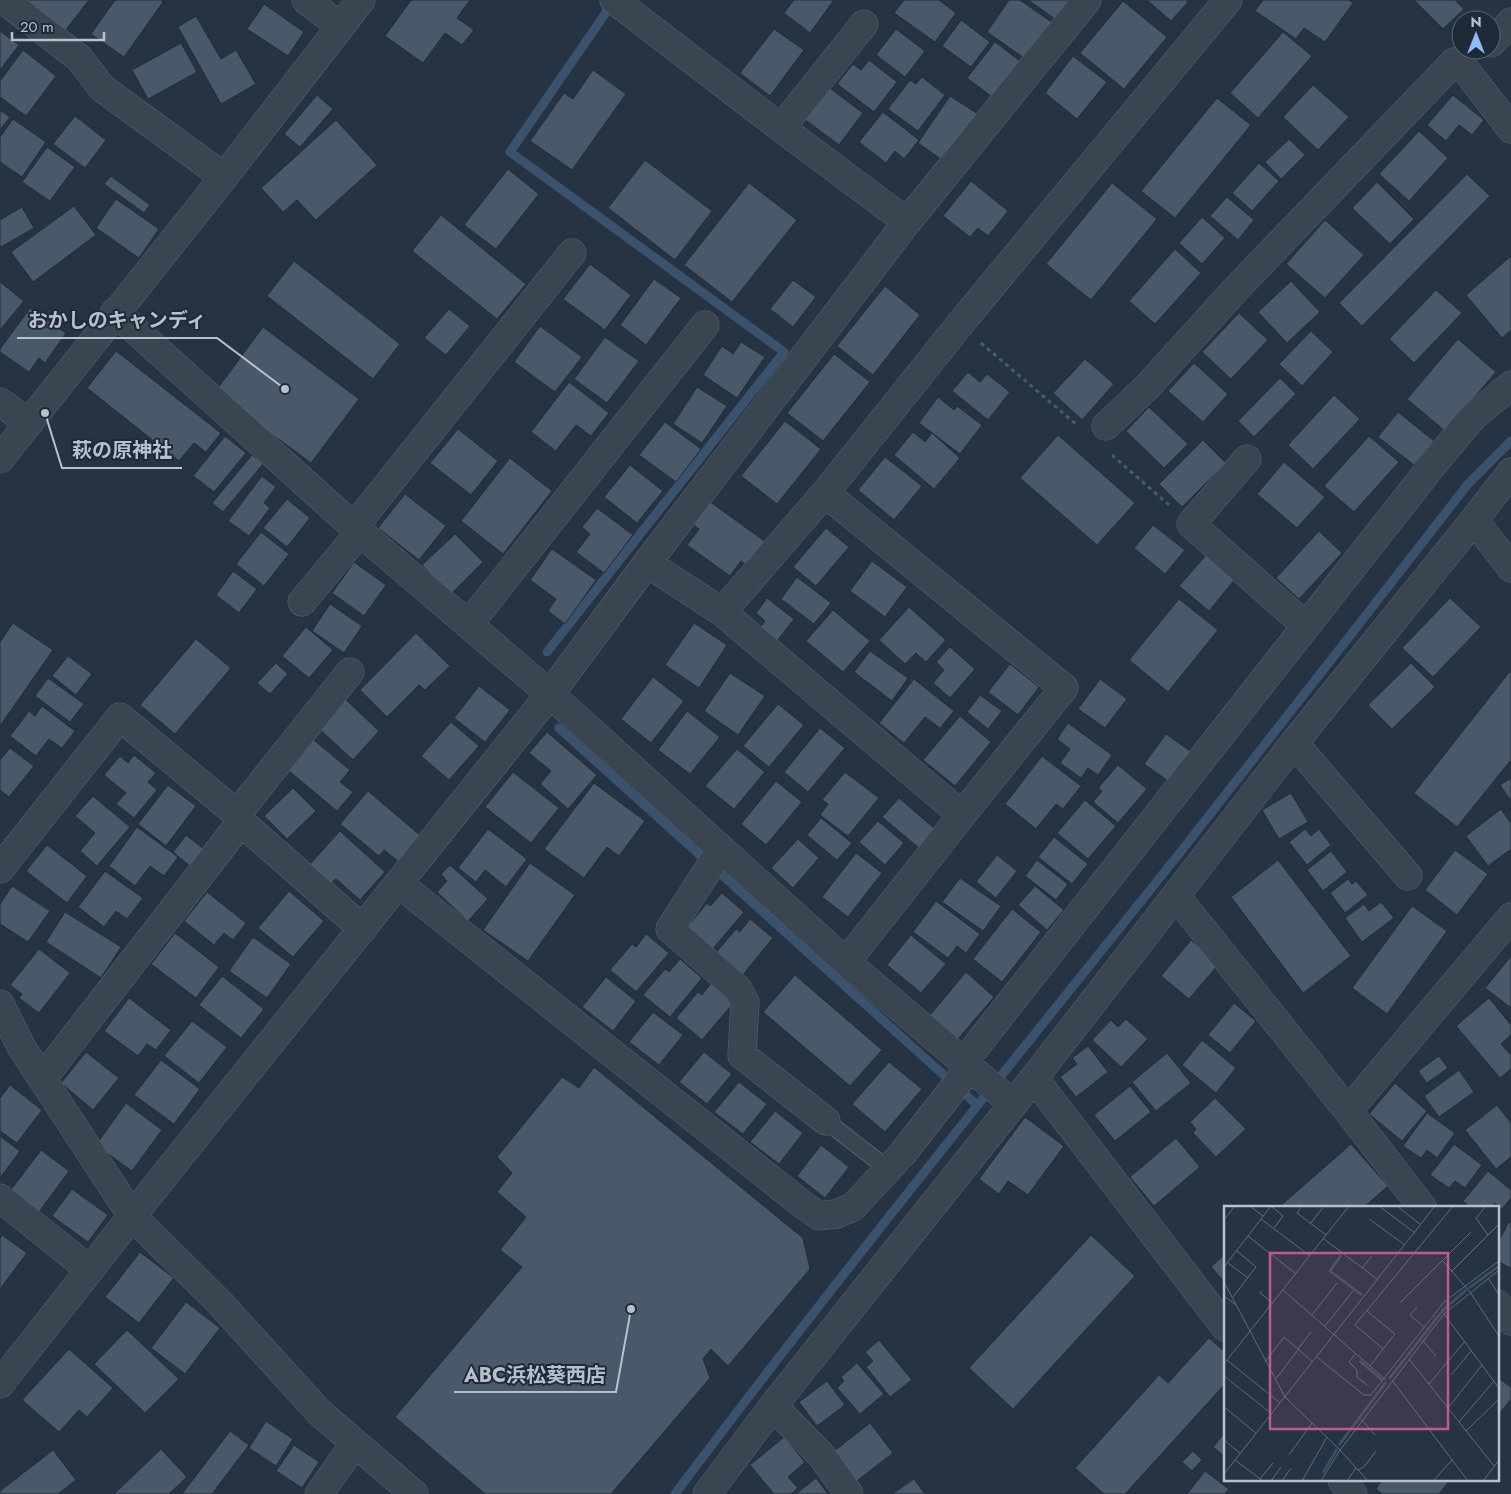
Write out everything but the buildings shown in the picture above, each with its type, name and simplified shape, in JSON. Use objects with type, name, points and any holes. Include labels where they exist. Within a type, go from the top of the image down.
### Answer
[{"type":"street","points":[[4,0],[79,58],[102,88],[224,177]]},
{"type":"street","points":[[306,0],[340,26]]},
{"type":"street","points":[[0,459],[224,177],[361,0]]},
{"type":"street","points":[[614,0],[907,222]]},
{"type":"street","points":[[0,1384],[9,1354],[90,1270],[399,884],[550,694],[647,563],[907,222],[1087,0]]},
{"type":"street","points":[[722,612],[824,493],[960,324],[1228,0]]},
{"type":"street","points":[[1501,32],[1511,22]]},
{"type":"street","points":[[781,128],[864,24]]},
{"type":"street","points":[[1465,69],[1474,60]]},
{"type":"street","points":[[1106,426],[1148,386],[1236,288],[1454,62],[1465,69],[1511,129]]},
{"type":"street","points":[[302,602],[572,254]]},
{"type":"street","points":[[115,312],[357,529],[550,694],[715,860],[846,962],[963,1078],[1008,1100]]},
{"type":"street","points":[[469,624],[705,325]]},
{"type":"street","points":[[399,884],[794,1198],[819,1216],[836,1214],[853,1206],[903,1153],[963,1078],[1306,626],[1473,417],[1511,385]]},
{"type":"street","points":[[0,402],[29,423]]},
{"type":"street","points":[[1247,459],[1190,524],[1306,626]]},
{"type":"street","points":[[707,1494],[1008,1100],[1034,1078],[1294,743],[1511,472]]},
{"type":"street","points":[[824,493],[1064,688],[846,962]]},
{"type":"street","points":[[1474,520],[1511,568]]},
{"type":"street","points":[[647,563],[722,612],[962,815]]},
{"type":"street","points":[[42,1079],[350,672]]},
{"type":"street","points":[[0,869],[120,717],[239,818],[363,929]]},
{"type":"street","points":[[1294,743],[1408,876]]},
{"type":"street","points":[[715,860],[670,929],[738,989],[745,1002],[742,1055],[826,1122]]},
{"type":"street","points":[[1176,896],[1421,1206]]},
{"type":"street","points":[[1348,1111],[1511,917]]},
{"type":"street","points":[[0,1004],[22,1048],[132,1216],[218,1302],[319,1412],[414,1494]]},
{"type":"street","points":[[1034,1078],[1224,1326]]},
{"type":"street","points":[[0,1198],[90,1270]]},
{"type":"street","points":[[774,1406],[822,1456],[849,1494]]},
{"type":"street","points":[[319,1494],[355,1443]]},
{"type":"street","points":[[1344,1482],[1353,1494]]},
{"type":"lane","points":[[826,1122],[888,1169]]},
{"type":"waterway","points":[[547,652],[784,352],[510,152],[607,11]]},
{"type":"waterway","points":[[675,1494],[863,1250],[1218,805],[1468,484],[1511,441]]},
{"type":"waterway","points":[[559,728],[977,1105]]},
{"type":"place","name":"おかしのキャンディ","points":[[285,389]]},
{"type":"place","name":"萩の原神社","points":[[45,413]]},
{"type":"place","name":"ABC浜松葵西店","points":[[631,1309]]}]
